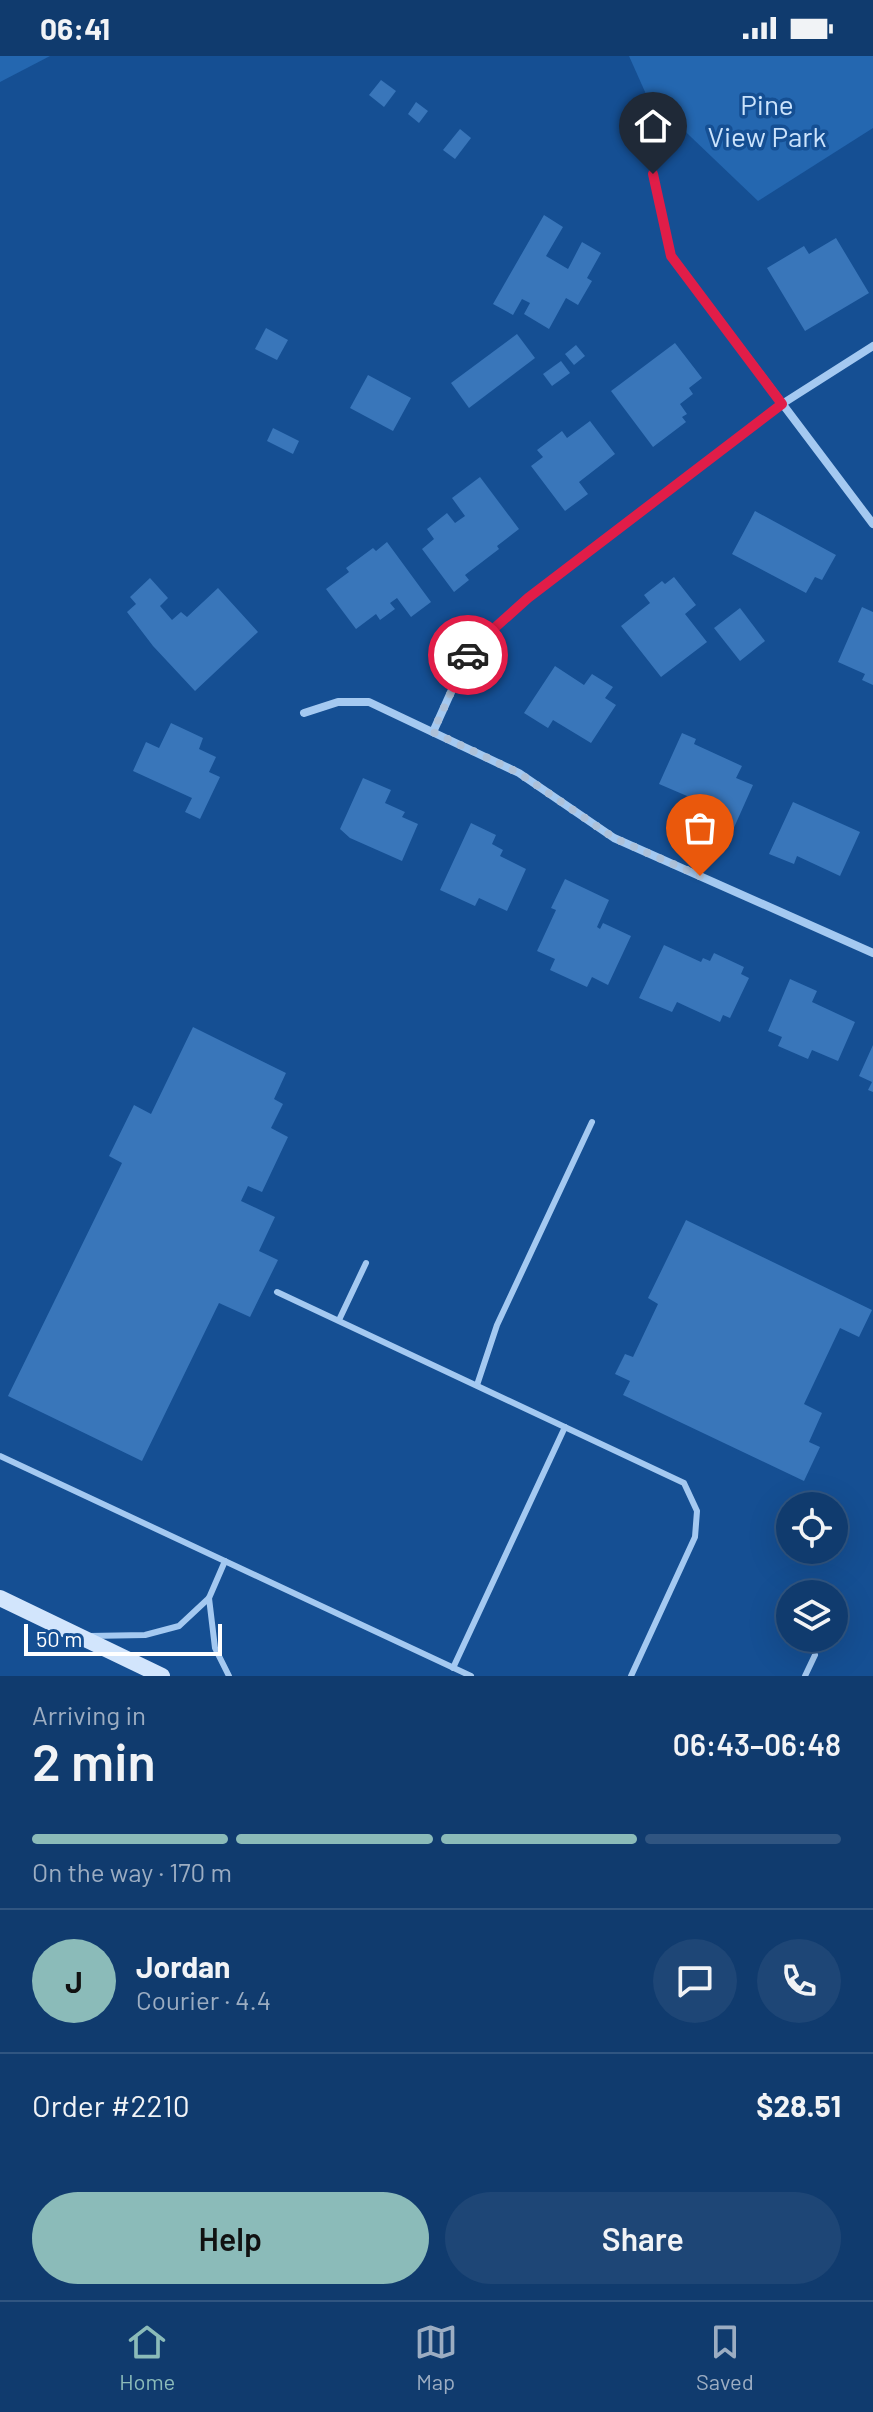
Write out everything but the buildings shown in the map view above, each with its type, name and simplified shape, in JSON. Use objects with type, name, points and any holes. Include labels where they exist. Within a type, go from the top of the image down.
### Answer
[{"type":"main road","points":[[0,1598],[162,1676]]},
{"type":"street","points":[[653,174],[671,256],[873,524]]},
{"type":"street","points":[[433,732],[470,650],[528,598],[782,404],[873,346]]},
{"type":"street","points":[[304,713],[338,702],[369,702],[519,773],[614,838],[873,953]]},
{"type":"lane","points":[[477,1385],[497,1325],[592,1122]]},
{"type":"lane","points":[[339,1320],[366,1263]]},
{"type":"lane","points":[[277,1292],[684,1483],[697,1511],[695,1537],[631,1676]]},
{"type":"lane","points":[[453,1668],[565,1427]]},
{"type":"lane","points":[[0,1456],[471,1676]]},
{"type":"lane","points":[[79,1636],[145,1635],[179,1626],[209,1598],[225,1561]]},
{"type":"lane","points":[[209,1598],[215,1648],[229,1676]]},
{"type":"lane","points":[[805,1676],[815,1655]]},
{"type":"green space","points":[[0,56],[50,56],[0,82]]},
{"type":"green space","name":"Pine View Park","points":[[629,56],[873,56],[873,128],[758,201],[646,94]]},
{"type":"way so far","points":[[468,655],[433,732],[519,773],[614,838],[700,876]]},
{"type":"route","points":[[468,655],[528,598],[782,404],[671,256],[653,174]]}]
